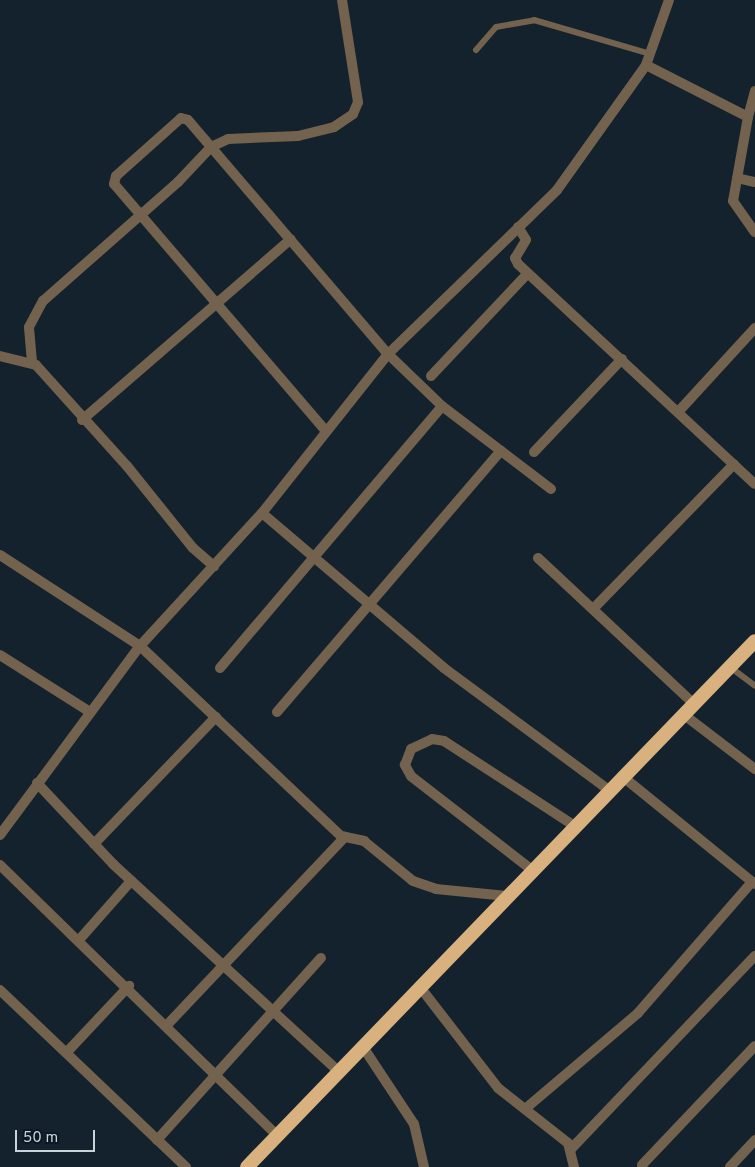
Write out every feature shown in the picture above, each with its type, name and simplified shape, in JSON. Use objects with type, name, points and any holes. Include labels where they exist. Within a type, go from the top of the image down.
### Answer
[{"type":"highway","points":[[247,1167],[622,776],[755,641]]},
{"type":"street","points":[[214,566],[32,362],[29,327],[43,301],[211,147],[228,139],[298,136],[334,127],[354,114],[358,102],[342,0]]},
{"type":"street","points":[[0,835],[140,646],[262,513],[325,430],[388,354],[518,228],[582,160],[646,65],[669,0]]},
{"type":"street","points":[[646,65],[748,117]]},
{"type":"street","points":[[755,91],[748,117],[733,201],[755,232]]},
{"type":"street","points":[[325,430],[116,188],[116,176],[181,118],[188,120],[388,354],[442,406],[551,489]]},
{"type":"street","points":[[736,178],[755,182]]},
{"type":"street","points":[[518,228],[525,244],[516,262],[679,411],[755,484]]},
{"type":"street","points":[[82,420],[290,239]]},
{"type":"street","points":[[431,376],[528,273]]},
{"type":"street","points":[[679,411],[755,328]]},
{"type":"street","points":[[0,356],[32,362]]},
{"type":"street","points":[[534,452],[622,359]]},
{"type":"street","points":[[220,668],[442,406]]},
{"type":"street","points":[[277,712],[501,451]]},
{"type":"street","points":[[593,609],[734,464]]},
{"type":"street","points":[[262,513],[444,668],[609,790]]},
{"type":"street","points":[[0,555],[140,646],[345,838],[364,841],[413,881],[436,888],[507,896]]},
{"type":"street","points":[[538,558],[693,703]]},
{"type":"street","points":[[0,655],[90,712]]},
{"type":"street","points":[[683,714],[755,769]]},
{"type":"street","points":[[94,844],[216,716]]},
{"type":"street","points":[[532,870],[411,776],[405,765],[411,749],[432,739],[444,741],[574,826]]},
{"type":"street","points":[[525,1109],[638,1013],[754,883],[622,776]]},
{"type":"street","points":[[37,783],[131,881],[339,1072]]},
{"type":"street","points":[[168,1025],[225,967],[345,838]]},
{"type":"street","points":[[0,865],[129,986],[278,1136]]},
{"type":"street","points":[[79,940],[131,881]]},
{"type":"street","points":[[571,1149],[755,956]]},
{"type":"street","points":[[158,1140],[321,958]]},
{"type":"street","points":[[67,1052],[129,986]]},
{"type":"street","points":[[420,987],[498,1088],[558,1132],[571,1149],[574,1167]]},
{"type":"street","points":[[0,990],[186,1167]]},
{"type":"street","points":[[363,1047],[414,1124],[424,1167]]},
{"type":"street","points":[[642,1166],[754,1050]]},
{"type":"street","points":[[730,1167],[755,1140]]},
{"type":"lane","points":[[476,50],[496,27],[534,20],[650,54]]},
{"type":"lane","points":[[729,666],[755,686]]}]
